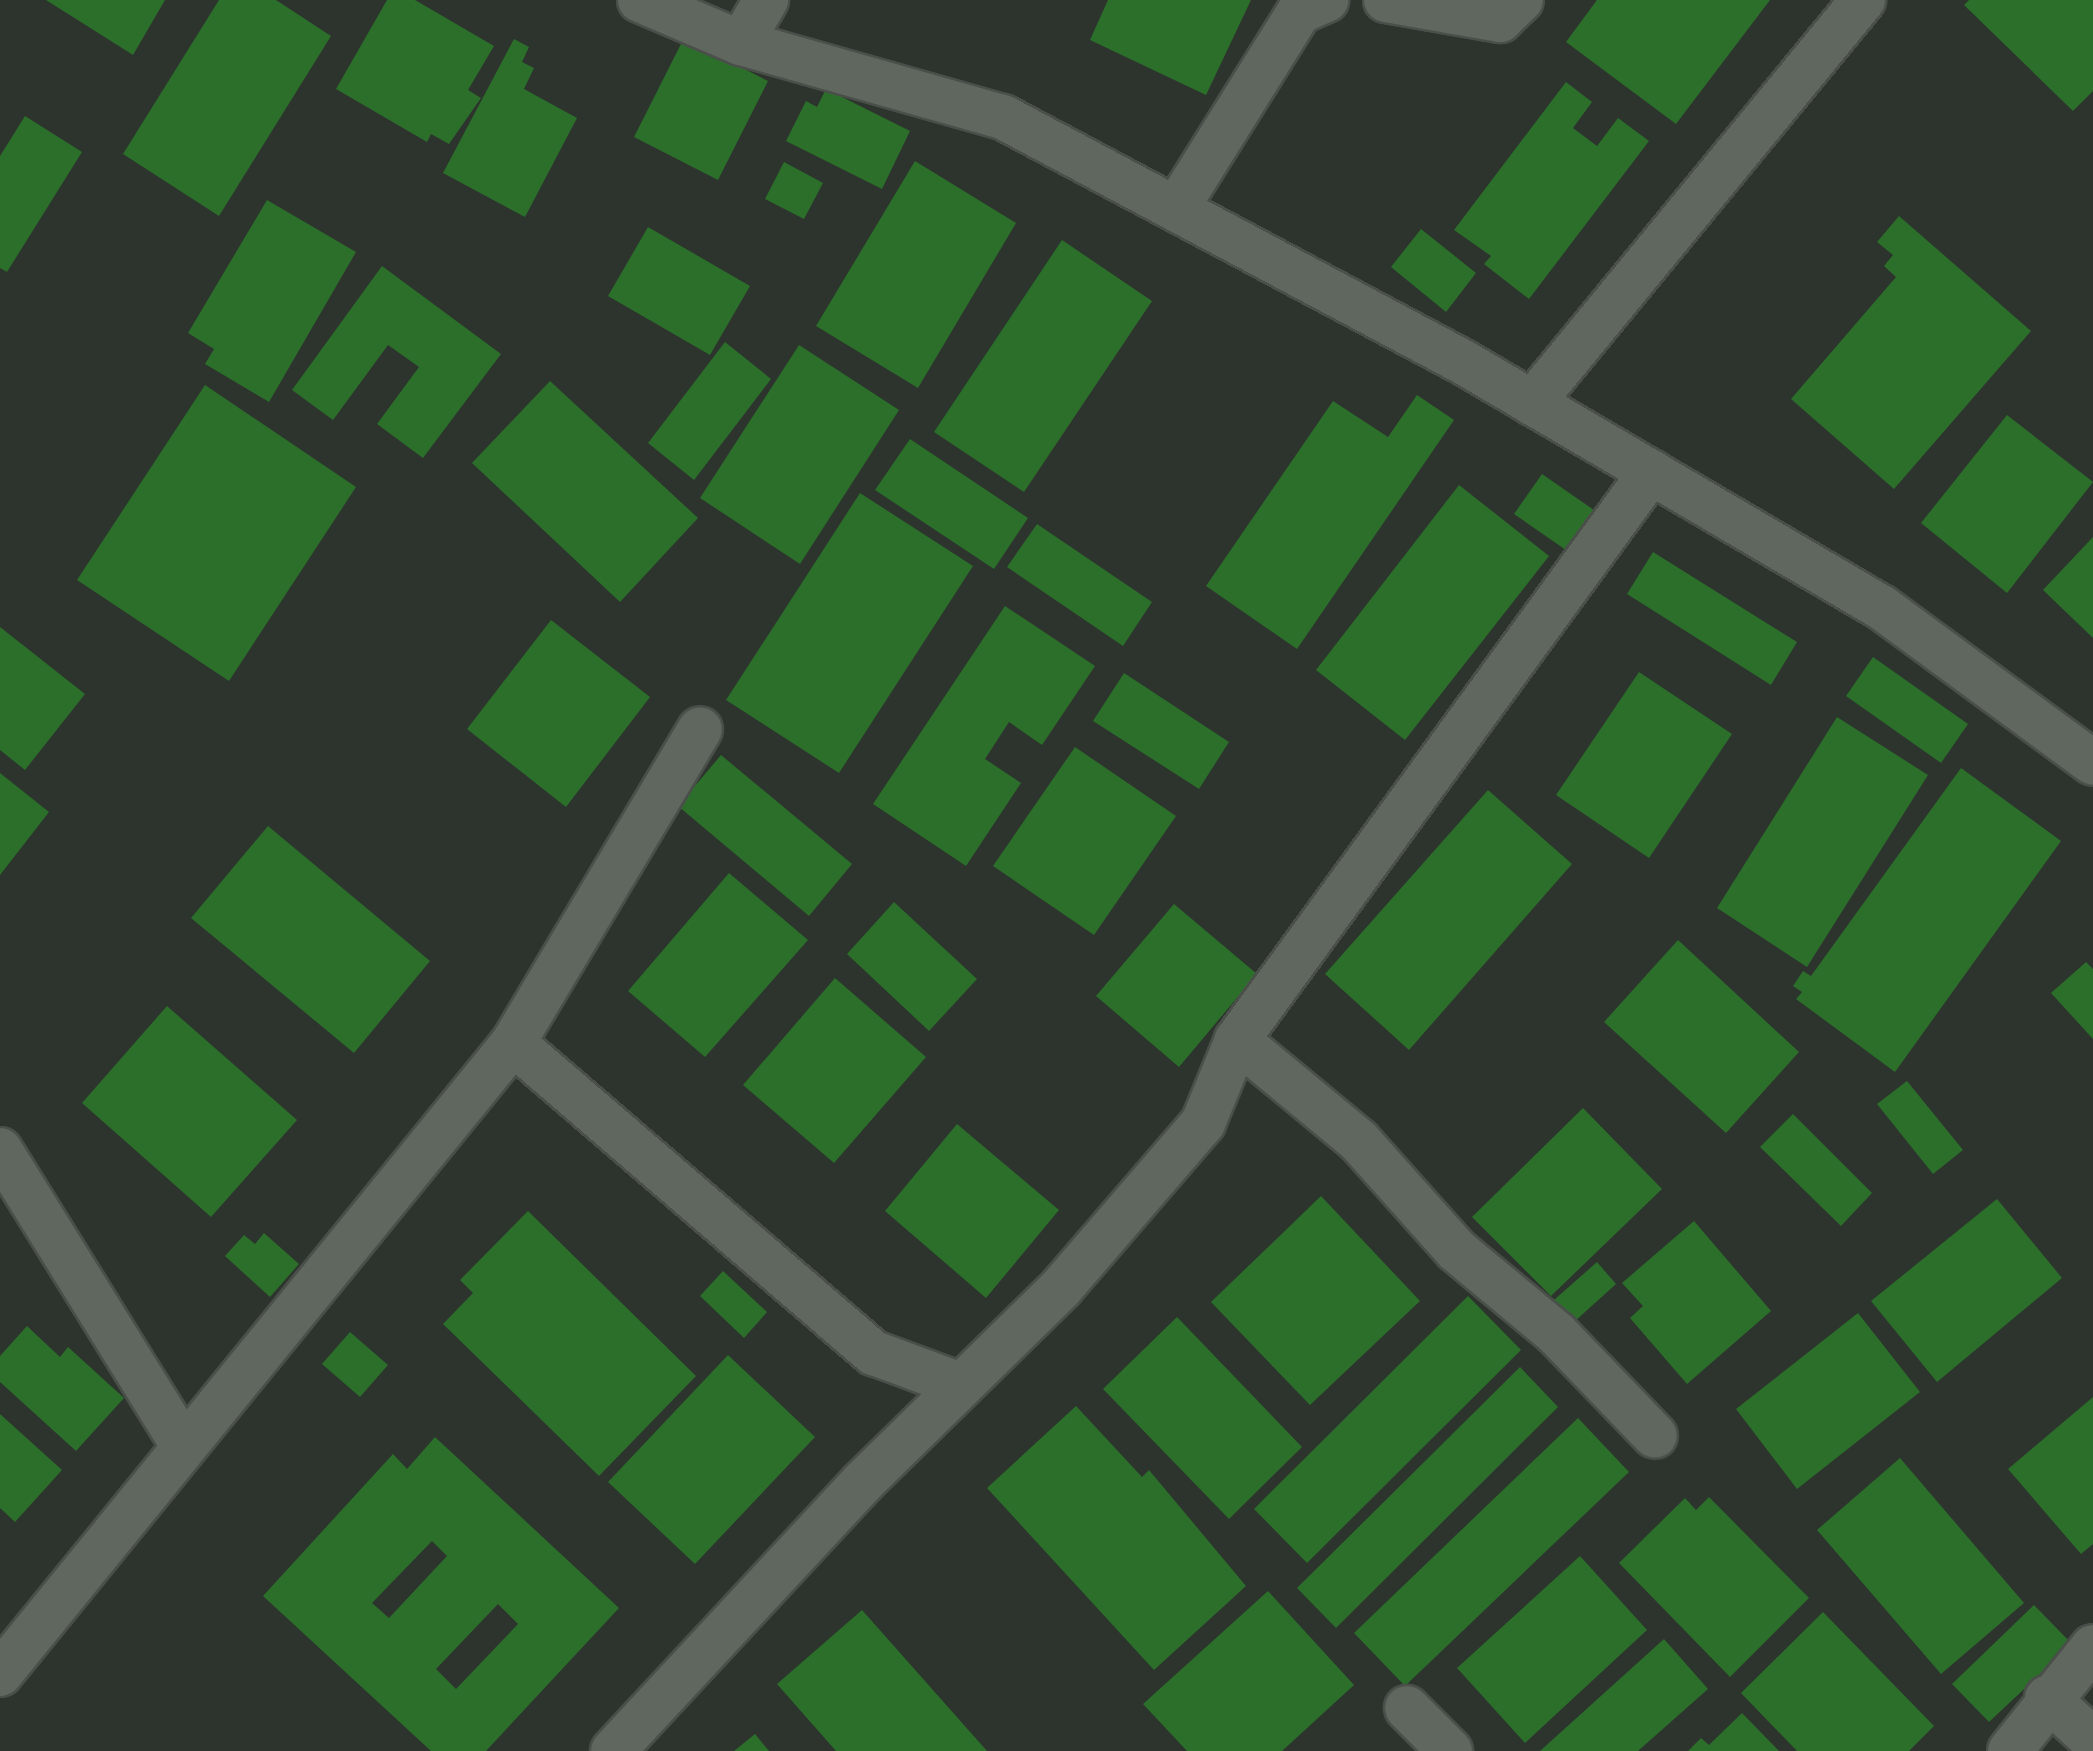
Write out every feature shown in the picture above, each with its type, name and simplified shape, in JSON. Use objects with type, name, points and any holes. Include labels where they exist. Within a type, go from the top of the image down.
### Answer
[{"type":"street","points":[[640,0],[741,43],[1003,117],[1532,403],[1881,607],[2093,763]]},
{"type":"street","points":[[741,43],[766,0]]},
{"type":"street","points":[[1176,209],[1299,12],[1326,0]]},
{"type":"street","points":[[1386,0],[1500,20],[1521,0]]},
{"type":"street","points":[[1532,403],[1863,0]]},
{"type":"street","points":[[613,1751],[958,1384],[1061,1288],[1203,1123],[1237,1040],[1651,472]]},
{"type":"street","points":[[0,1674],[513,1043],[700,729]]},
{"type":"street","points":[[1237,1040],[1359,1141],[1456,1250],[1557,1334],[1655,1436]]},
{"type":"street","points":[[513,1043],[874,1353],[958,1384]]},
{"type":"street","points":[[0,1150],[184,1447]]},
{"type":"street","points":[[2010,1751],[2047,1698],[2093,1647]]},
{"type":"street","points":[[2047,1698],[2093,1740]]},
{"type":"street","points":[[1407,1708],[1450,1751]]},
{"type":"building","points":[[46,0],[165,0],[133,55]]},
{"type":"building","points":[[219,0],[276,0],[331,36],[219,216],[123,154]]},
{"type":"building","points":[[387,0],[415,0],[494,46],[468,90],[481,98],[449,144],[431,134],[427,142],[336,89]]},
{"type":"building","points":[[1108,0],[1251,0],[1206,95],[1090,40]]},
{"type":"building","points":[[1597,0],[1770,0],[1676,124],[1566,42]]},
{"type":"building","points":[[1969,0],[2093,0],[2093,91],[2073,111],[1964,5]]},
{"type":"building","points":[[684,38],[768,81],[718,180],[634,137]]},
{"type":"building","points":[[514,39],[529,47],[522,62],[534,68],[524,89],[577,118],[525,217],[443,173]]},
{"type":"building","points":[[1566,82],[1592,102],[1573,128],[1597,146],[1618,118],[1649,141],[1529,299],[1484,264],[1491,256],[1454,230]]},
{"type":"building","points":[[826,89],[910,131],[882,189],[786,141],[806,101],[817,107]]},
{"type":"building","points":[[25,116],[82,152],[7,272],[0,268],[0,156]]},
{"type":"building","points":[[915,161],[1016,223],[918,388],[816,326]]},
{"type":"building","points":[[784,162],[823,183],[804,219],[765,199]]},
{"type":"building","points":[[267,200],[356,252],[269,402],[205,364],[214,349],[188,333]]},
{"type":"building","points":[[1899,216],[2031,331],[1894,489],[1791,399],[1896,277],[1884,266],[1893,255],[1877,242]]},
{"type":"building","points":[[648,227],[750,286],[710,355],[608,296]]},
{"type":"building","points":[[1421,229],[1476,273],[1446,312],[1391,267]]},
{"type":"building","points":[[1062,240],[1152,301],[1024,492],[934,432]]},
{"type":"building","points":[[382,266],[501,354],[423,458],[377,424],[419,367],[388,345],[333,420],[292,390]]},
{"type":"building","points":[[725,342],[771,379],[694,480],[648,443]]},
{"type":"building","points":[[799,345],[899,410],[800,564],[700,498]]},
{"type":"building","points":[[550,381],[698,518],[620,602],[472,463]]},
{"type":"building","points":[[205,385],[356,487],[229,681],[77,580]]},
{"type":"building","points":[[1417,395],[1454,420],[1297,649],[1206,586],[1333,401],[1388,437]]},
{"type":"building","points":[[2007,415],[2093,482],[2007,593],[1921,523]]},
{"type":"building","points":[[910,439],[1028,518],[994,569],[875,490]]},
{"type":"building","points":[[1542,474],[1604,517],[1576,557],[1514,514]]},
{"type":"building","points":[[1459,485],[1549,556],[1405,740],[1316,670]]},
{"type":"building","points":[[860,493],[973,566],[839,773],[726,700]]},
{"type":"building","points":[[1037,524],[1152,602],[1123,646],[1007,567]]},
{"type":"building","points":[[2093,537],[2093,638],[2043,590]]},
{"type":"building","points":[[1653,552],[1797,642],[1771,685],[1627,594]]},
{"type":"building","points":[[1005,606],[1095,666],[1042,745],[1009,722],[985,759],[1021,783],[966,866],[873,804]]},
{"type":"building","points":[[551,620],[650,697],[566,807],[467,729]]},
{"type":"building","points":[[0,627],[85,694],[25,770],[0,750]]},
{"type":"building","points":[[1873,657],[1968,724],[1941,763],[1846,696]]},
{"type":"building","points":[[1639,672],[1732,734],[1649,858],[1556,795]]},
{"type":"building","points":[[1124,673],[1229,742],[1199,789],[1093,721]]},
{"type":"building","points":[[1837,717],[1928,775],[1807,967],[1717,908]]},
{"type":"building","points":[[1075,747],[1176,816],[1094,935],[993,866]]},
{"type":"building","points":[[721,755],[852,864],[809,916],[678,806]]},
{"type":"building","points":[[1961,768],[2061,841],[1895,1072],[1796,999],[1802,992],[1793,986],[1803,971],[1811,976]]},
{"type":"building","points":[[0,773],[49,812],[0,875]]},
{"type":"building","points":[[1488,790],[1572,864],[1409,1050],[1325,974]]},
{"type":"building","points":[[268,826],[430,961],[354,1053],[191,918]]},
{"type":"building","points":[[729,873],[808,940],[705,1057],[628,991]]},
{"type":"building","points":[[894,902],[977,979],[929,1031],[847,954]]},
{"type":"building","points":[[1174,904],[1257,974],[1179,1067],[1096,996]]},
{"type":"building","points":[[1678,940],[1799,1052],[1726,1133],[1604,1022]]},
{"type":"building","points":[[2086,962],[2093,969],[2093,1039],[2051,993]]},
{"type":"building","points":[[835,978],[926,1057],[834,1163],[743,1085]]},
{"type":"building","points":[[167,1006],[297,1120],[211,1217],[82,1103]]},
{"type":"building","points":[[1907,1081],[1963,1150],[1933,1174],[1877,1104]]},
{"type":"building","points":[[1583,1108],[1662,1189],[1551,1296],[1472,1217]]},
{"type":"building","points":[[1793,1114],[1872,1193],[1841,1226],[1760,1147]]},
{"type":"building","points":[[957,1124],[1059,1210],[986,1298],[885,1211]]},
{"type":"building","points":[[1321,1196],[1420,1301],[1310,1405],[1211,1302]]},
{"type":"building","points":[[1997,1199],[2062,1278],[1937,1382],[1871,1301]]},
{"type":"building","points":[[528,1211],[696,1376],[599,1476],[443,1324],[473,1293],[460,1280]]},
{"type":"building","points":[[1694,1221],[1771,1311],[1687,1384],[1630,1318],[1643,1306],[1622,1283]]},
{"type":"building","points":[[264,1233],[299,1264],[270,1297],[225,1256],[244,1235],[255,1244]]},
{"type":"building","points":[[1597,1262],[1616,1284],[1574,1322],[1554,1300]]},
{"type":"building","points":[[723,1271],[767,1312],[744,1338],[700,1296]]},
{"type":"building","points":[[1468,1296],[1521,1350],[1307,1563],[1254,1509]]},
{"type":"building","points":[[1858,1313],[1920,1392],[1797,1489],[1736,1409]]},
{"type":"building","points":[[1177,1317],[1302,1447],[1229,1519],[1103,1389]]},
{"type":"building","points":[[27,1326],[60,1357],[68,1347],[124,1398],[76,1451],[0,1382],[0,1356]]},
{"type":"building","points":[[350,1332],[388,1365],[360,1397],[322,1364]]},
{"type":"building","points":[[728,1355],[815,1437],[695,1564],[608,1482]]},
{"type":"building","points":[[1520,1367],[1558,1407],[1336,1628],[1297,1588]]},
{"type":"building","points":[[2093,1397],[2093,1544],[2081,1554],[2008,1469]]},
{"type":"building","points":[[1076,1406],[1142,1477],[1149,1470],[1246,1586],[1154,1670],[987,1488]]},
{"type":"building","points":[[0,1414],[62,1470],[15,1522],[0,1508]]},
{"type":"building","points":[[1578,1418],[1629,1472],[1405,1686],[1354,1633]]},
{"type":"building","points":[[435,1437],[619,1608],[486,1751],[431,1751],[263,1596],[393,1454],[407,1469]],"holes":[[[432,1541],[447,1556],[389,1618],[372,1603]],[[498,1604],[518,1624],[456,1689],[436,1669]]]},
{"type":"building","points":[[1900,1458],[2024,1603],[1941,1674],[1817,1530]]},
{"type":"building","points":[[1709,1497],[1809,1598],[1730,1677],[1619,1563],[1685,1498],[1696,1510]]},
{"type":"building","points":[[1580,1556],[1647,1630],[1525,1743],[1457,1668]]},
{"type":"building","points":[[1268,1591],[1354,1685],[1282,1751],[1187,1751],[1143,1704]]},
{"type":"building","points":[[2034,1605],[2072,1644],[1989,1722],[1952,1684]]},
{"type":"building","points":[[862,1610],[987,1751],[836,1751],[777,1684]]},
{"type":"building","points":[[1823,1612],[1934,1726],[1909,1751],[1797,1751],[1741,1693]]},
{"type":"building","points":[[1664,1639],[1708,1689],[1638,1751],[1540,1751]]},
{"type":"building","points":[[1742,1713],[1779,1751],[1688,1751],[1701,1738],[1709,1745]]},
{"type":"building","points":[[755,1734],[769,1751],[734,1751]]}]
